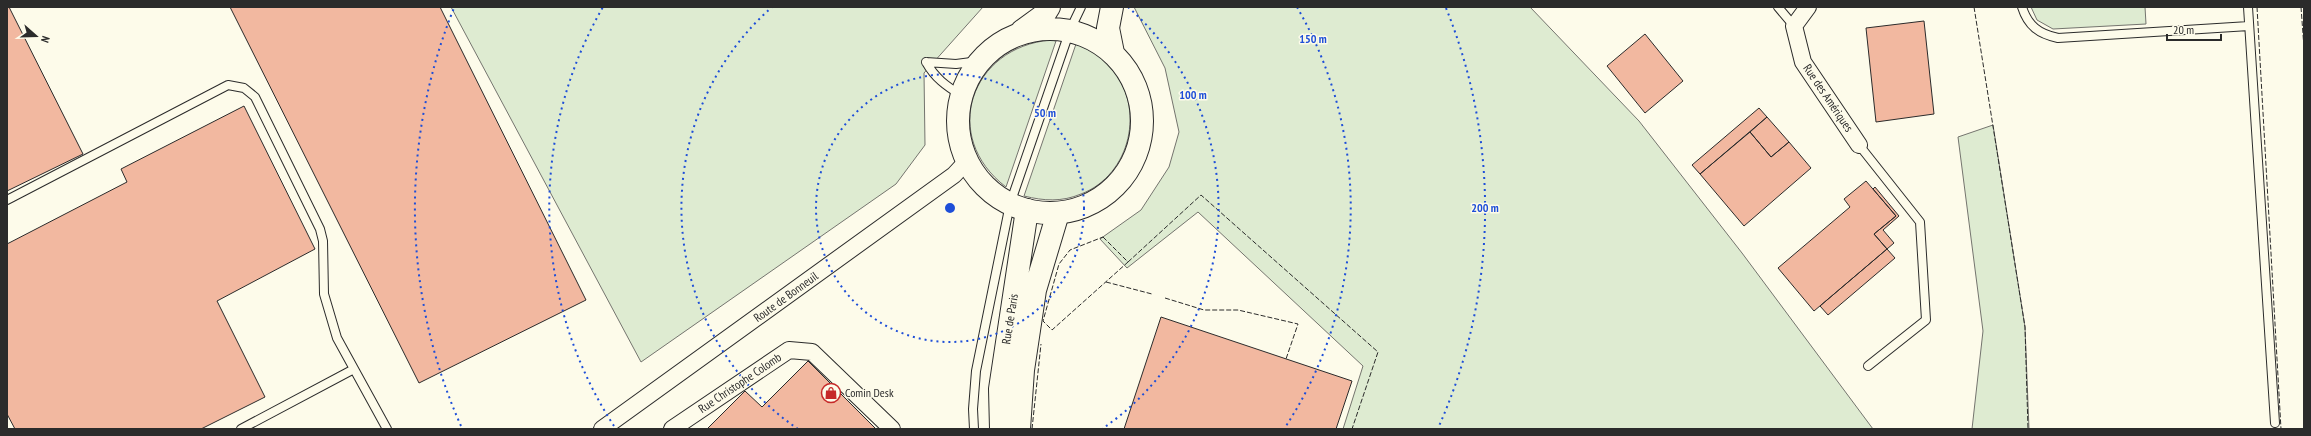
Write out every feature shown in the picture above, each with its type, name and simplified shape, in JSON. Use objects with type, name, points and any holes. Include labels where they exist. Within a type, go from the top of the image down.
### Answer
[{"type":"main road","points":[[1019,33],[1044,28],[1070,30],[1086,35],[1113,53],[1129,74],[1139,98],[1142,125],[1137,151],[1125,174],[1106,194],[1084,206],[1058,213],[1018,207],[988,189],[978,179],[967,161],[958,129],[961,95],[968,77],[979,61],[997,45],[1019,33],[1044,15],[1049,7]]},
{"type":"main road","points":[[1112,7],[1108,28],[1113,53]]},
{"type":"main road","name":"Rue de Paris","points":[[1001,429],[1000,389],[1018,207]]},
{"type":"main road","name":"Rue de Paris","points":[[1019,429],[1023,370],[1035,290],[1058,213]]},
{"type":"street","points":[[1794,26],[1808,7]]},
{"type":"street","name":"Rue des Amériques","points":[[1794,26],[1803,62],[1859,145]]},
{"type":"street","name":"Route de Bonneuil","points":[[602,429],[954,175],[967,161]]},
{"type":"street","name":"Rue Christophe Colomb","points":[[672,429],[789,350],[812,352],[892,429]]},
{"type":"lane","points":[[974,429],[973,403],[976,370],[1018,207],[1070,30],[1081,7]]},
{"type":"lane","points":[[1778,7],[1794,26]]},
{"type":"lane","points":[[2022,7],[2028,21],[2035,30],[2046,36],[2058,38],[2249,26]]},
{"type":"lane","points":[[2248,7],[2275,424]]},
{"type":"lane","points":[[961,95],[943,84],[932,73],[926,62],[956,64],[979,61]]},
{"type":"lane","points":[[7,200],[228,85],[244,88],[255,97],[320,229],[323,241],[324,294],[337,338],[387,429]]},
{"type":"lane","points":[[1859,145],[1920,222],[1926,320],[1868,366]]},
{"type":"lane","points":[[241,429],[354,369]]},
{"type":"green space","points":[[451,7],[983,7],[924,73],[925,145],[896,184],[641,362]]},
{"type":"green space","points":[[1134,7],[1530,7],[1639,121],[1742,253],[1873,429],[1343,429],[1363,366],[1198,212],[1127,268],[1100,239],[1141,210],[1169,167],[1179,132],[1165,68]]},
{"type":"green space","points":[[2031,7],[2145,7],[2146,24],[2053,29],[2037,20]]},
{"type":"green space","points":[[1051,40],[1056,41],[1006,187],[986,167],[974,144],[970,120],[973,97],[984,76],[1001,59],[1023,46]]},
{"type":"green space","points":[[1076,44],[1090,50],[1104,60],[1122,84],[1128,101],[1130,120],[1128,138],[1122,156],[1112,172],[1098,185],[1074,197],[1046,200],[1024,196]]},
{"type":"green space","points":[[1993,125],[2025,327],[2029,429],[1972,429],[1983,331],[1958,137]]},
{"type":"building","points":[[7,7],[9,7],[83,154],[7,191]]},
{"type":"building","points":[[230,7],[440,7],[586,300],[419,383]]},
{"type":"building","points":[[1924,21],[1934,114],[1876,122],[1866,28]]},
{"type":"building","points":[[1645,34],[1683,81],[1645,113],[1607,66]]},
{"type":"building","points":[[244,106],[315,249],[217,301],[265,397],[201,429],[15,429],[7,414],[7,244],[127,182],[121,169]]},
{"type":"building","points":[[1759,108],[1767,117],[1700,174],[1692,165]]},
{"type":"building","points":[[1767,117],[1789,142],[1771,157],[1750,132]]},
{"type":"building","points":[[1750,132],[1771,157],[1789,142],[1811,168],[1744,226],[1700,174]]},
{"type":"building","points":[[1866,181],[1896,216],[1874,234],[1887,249],[1814,311],[1778,268],[1850,207],[1844,199]]},
{"type":"building","points":[[1875,187],[1899,216],[1883,230],[1894,243],[1887,249],[1874,234],[1896,216],[1873,189]]},
{"type":"building","points":[[1887,249],[1895,258],[1828,315],[1820,306]]},
{"type":"building","points":[[1161,317],[1352,381],[1336,429],[1124,429]]},
{"type":"building","points":[[808,361],[876,429],[707,429],[745,391],[762,407]]},
{"type":"fence","points":[[1974,7],[2025,327],[2028,429]]},
{"type":"fence","points":[[2257,7],[2281,429]]},
{"type":"fence","points":[[2301,7],[2304,48]]},
{"type":"fence","points":[[1128,262],[1201,195],[1378,352],[1352,429]]},
{"type":"fence","points":[[1103,237],[1128,262],[1052,330],[1043,321],[1059,264],[1070,250],[1103,237]]},
{"type":"fence","points":[[1106,282],[1152,294]]},
{"type":"fence","points":[[1165,298],[1204,310],[1238,310],[1298,324],[1286,359]]},
{"type":"fence","points":[[1032,429],[1041,344]]},
{"type":"place","name":"Comin Desk","points":[[831,393]]}]
